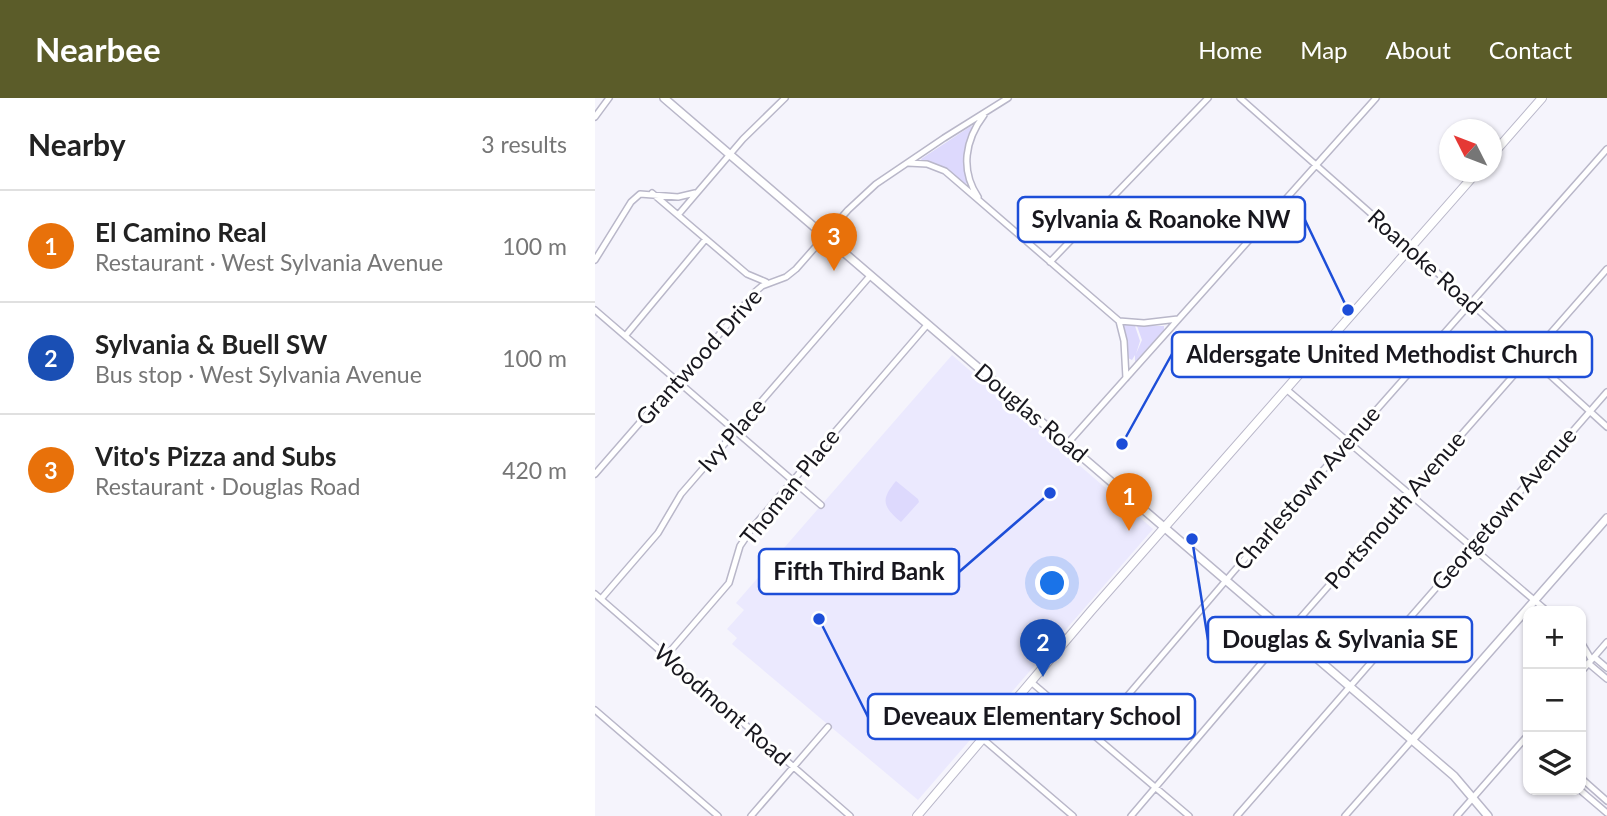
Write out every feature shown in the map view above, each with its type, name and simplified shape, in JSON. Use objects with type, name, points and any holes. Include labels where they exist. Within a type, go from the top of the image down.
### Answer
[{"type":"main road","points":[[1502,144],[1542,98]]},
{"type":"main road","points":[[923,813],[1031,682],[1468,182]]},
{"type":"street","points":[[595,117],[609,98]]},
{"type":"street","name":"Douglas Road","points":[[664,98],[1447,770],[1488,816]]},
{"type":"street","points":[[677,215],[743,139],[785,98]]},
{"type":"street","name":"Grantwood Drive","points":[[595,474],[679,382],[755,292],[769,282],[793,272],[861,197],[905,163],[1000,100],[1008,98]]},
{"type":"street","points":[[1049,262],[1208,98]]},
{"type":"street","name":"Roanoke Road","points":[[1240,98],[1607,427]]},
{"type":"street","points":[[1067,444],[1376,98]]},
{"type":"street","points":[[984,205],[971,184],[967,154],[973,133],[988,110]]},
{"type":"street","name":"Charlestown Avenue","points":[[1094,735],[1226,580],[1607,149]]},
{"type":"street","points":[[905,163],[922,163],[940,168],[1119,321],[1144,323],[1178,318]]},
{"type":"street","points":[[595,260],[635,197],[644,192],[678,197],[698,192]]},
{"type":"street","points":[[652,193],[750,276],[769,282]]},
{"type":"street","points":[[626,335],[705,240]]},
{"type":"street","name":"Portsmouth Avenue","points":[[1131,816],[1288,632],[1607,270]]},
{"type":"street","name":"Ivy Place","points":[[601,599],[658,533],[681,494],[870,276]]},
{"type":"street","points":[[595,310],[821,505]]},
{"type":"street","points":[[1119,321],[1124,341],[1126,377]]},
{"type":"street","name":"Thoman Place","points":[[666,656],[729,583],[740,546],[753,527],[927,325]]},
{"type":"street","points":[[1286,389],[1542,606]]},
{"type":"street","name":"Georgetown Avenue","points":[[1237,816],[1607,392]]},
{"type":"street","points":[[1345,816],[1607,518]]},
{"type":"street","name":"Woodmont Road","points":[[595,594],[850,816]]},
{"type":"street","points":[[1584,669],[1607,642]]},
{"type":"street","points":[[1586,651],[1607,679]]},
{"type":"street","points":[[1591,660],[1607,668]]},
{"type":"street","points":[[1031,682],[1189,816]]},
{"type":"street","points":[[595,710],[718,816]]},
{"type":"street","points":[[751,816],[828,727]]},
{"type":"street","points":[[983,739],[1073,816]]},
{"type":"street","points":[[1457,816],[1523,744]]},
{"type":"street","points":[[1586,783],[1607,801]]},
{"type":"street","points":[[1586,795],[1607,813]]},
{"type":"shaded area","points":[[973,127],[966,150],[968,183],[965,184],[944,167],[922,161],[921,159]]},
{"type":"shaded area","points":[[1122,324],[1135,326],[1140,341],[1136,354],[1142,340],[1137,326],[1164,326],[1164,330],[1135,362],[1135,355],[1132,360],[1128,358]]},
{"type":"shaded area","points":[[952,355],[1153,529],[918,800],[732,644],[737,638],[727,629],[744,610],[736,603]]},
{"type":"shaded area","points":[[896,481],[919,502],[901,522],[890,512],[886,503],[887,493]]},
{"type":"place","name":"Vito's Pizza and Subs","points":[[834,271]]},
{"type":"place","name":"Sylvania & Roanoke NW","points":[[1348,310]]},
{"type":"place","name":"Aldersgate United Methodist Church","points":[[1122,444]]},
{"type":"place","name":"Fifth Third Bank","points":[[1050,493]]},
{"type":"place","name":"El Camino Real","points":[[1129,531]]},
{"type":"place","name":"Douglas & Sylvania SE","points":[[1192,539]]},
{"type":"place","name":"Deveaux Elementary School","points":[[819,619]]},
{"type":"place","name":"Sylvania & Buell SW","points":[[1043,677]]}]
